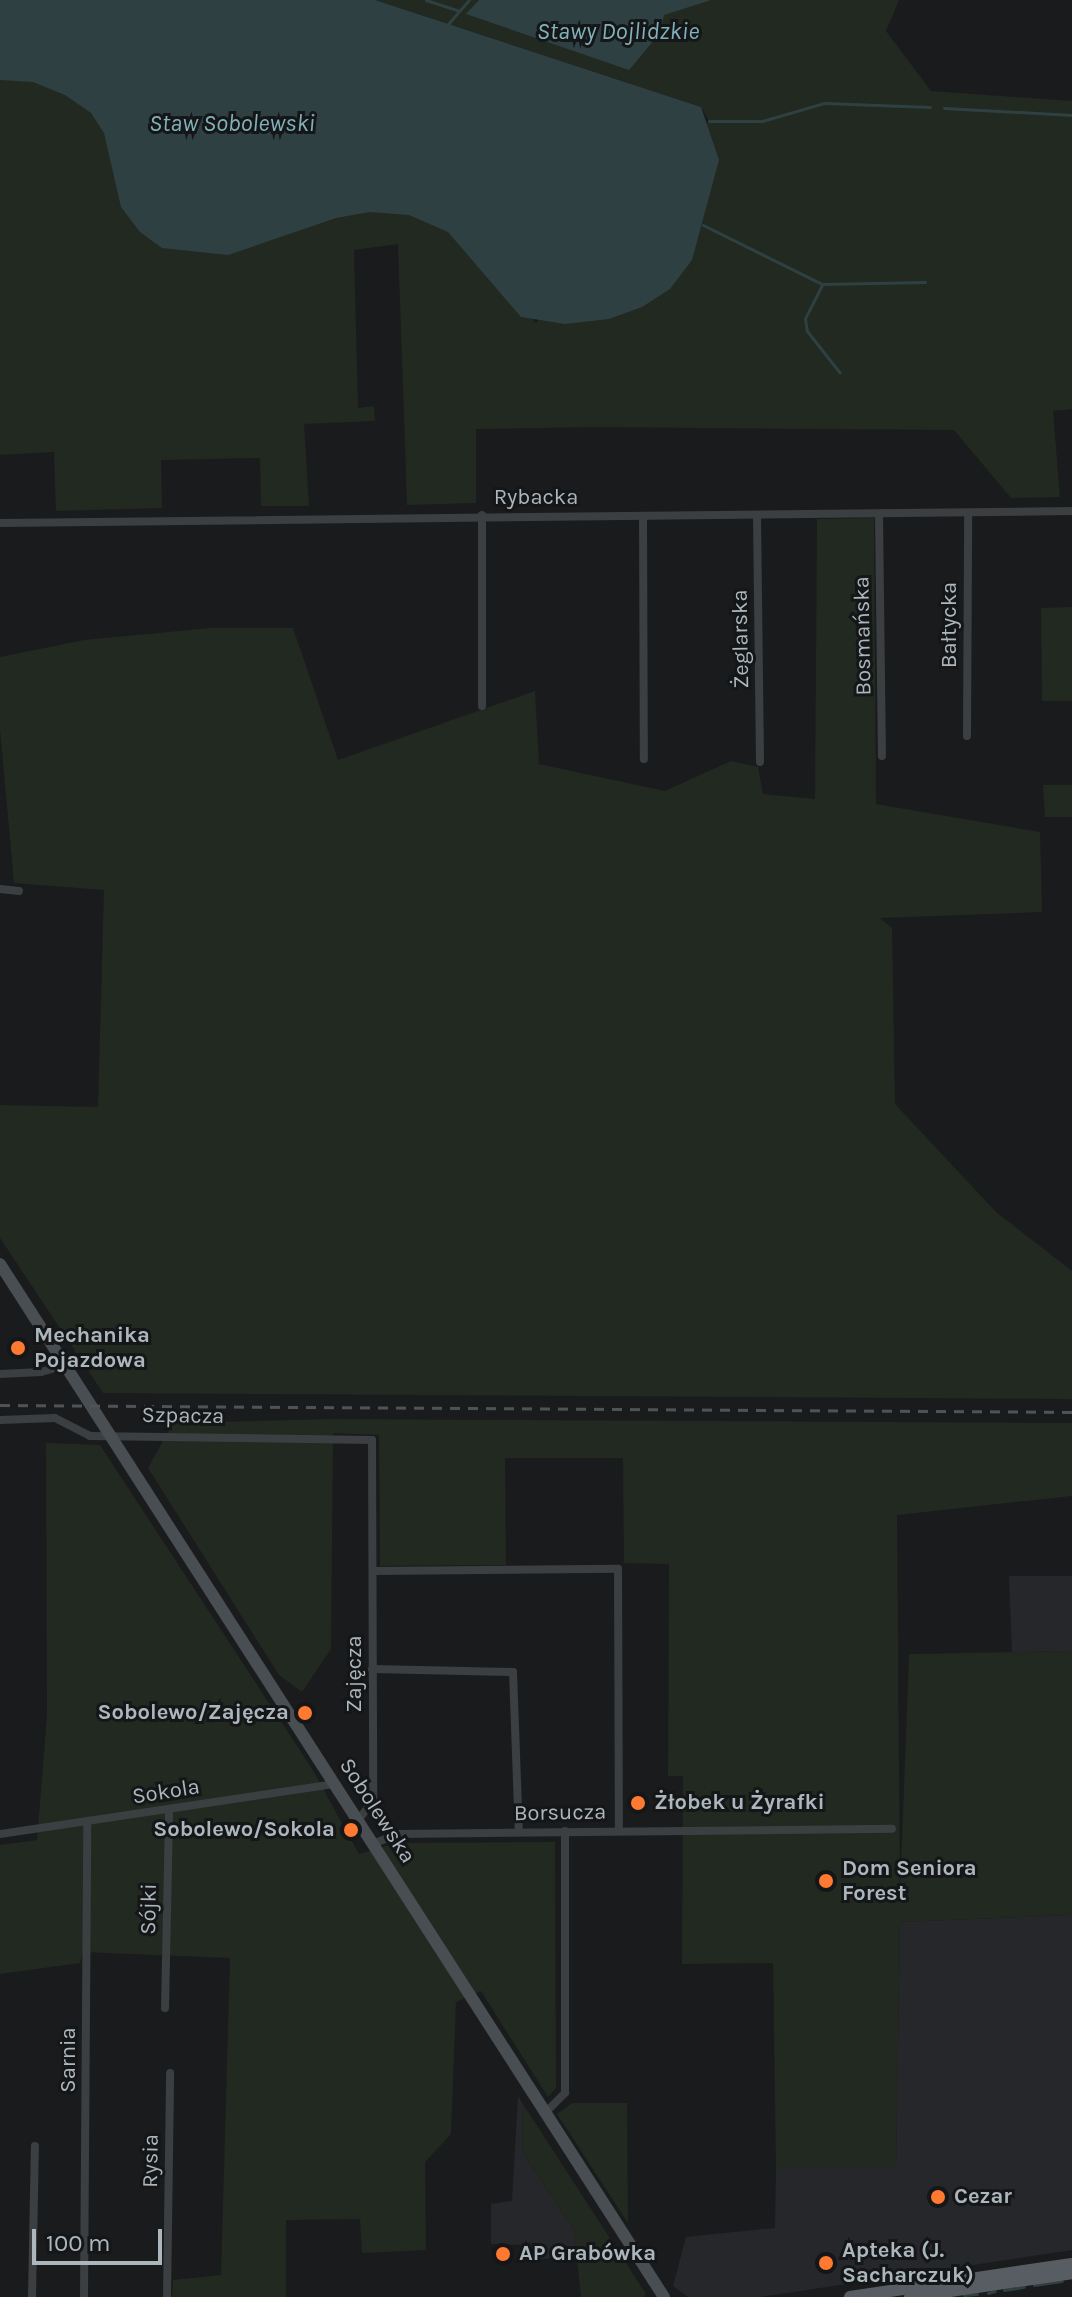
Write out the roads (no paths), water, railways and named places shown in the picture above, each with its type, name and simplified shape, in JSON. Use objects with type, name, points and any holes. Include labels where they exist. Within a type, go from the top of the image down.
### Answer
[{"type":"main road","points":[[910,2297],[1055,2271],[1072,2264]]},
{"type":"main road","points":[[1055,2271],[1072,2273]]},
{"type":"main road","points":[[909,2277],[959,2281],[1007,2278]]},
{"type":"main road","points":[[856,2297],[893,2295],[959,2281]]},
{"type":"street","name":"Rybacka","points":[[0,523],[482,515],[757,516],[1072,511]]},
{"type":"street","name":"Bałtycka","points":[[967,736],[968,514]]},
{"type":"street","points":[[482,515],[482,706]]},
{"type":"street","name":"Bosmańska","points":[[879,515],[882,756]]},
{"type":"street","points":[[643,516],[644,759]]},
{"type":"street","name":"Żeglarska","points":[[757,516],[760,762]]},
{"type":"street","points":[[0,889],[19,891]]},
{"type":"street","name":"Sobolewska","points":[[0,1264],[664,2297]]},
{"type":"street","points":[[0,1374],[41,1372],[65,1365]]},
{"type":"street","name":"Szpacza","points":[[0,1420],[55,1418],[90,1436],[109,1433],[372,1440]]},
{"type":"street","name":"Zajęcza","points":[[359,1819],[373,1801],[372,1440]]},
{"type":"street","points":[[373,1571],[618,1569],[619,1830]]},
{"type":"street","points":[[372,1669],[506,1667],[513,1672],[519,1832]]},
{"type":"street","name":"Sokola","points":[[0,1834],[336,1784]]},
{"type":"street","name":"Sójki","points":[[165,2008],[169,1810]]},
{"type":"street","name":"Sarnia","points":[[84,2297],[87,1822]]},
{"type":"street","name":"Borsucza","points":[[375,1843],[398,1834],[892,1829]]},
{"type":"street","points":[[544,2114],[565,2093],[565,1831]]},
{"type":"street","name":"Rysia","points":[[167,2297],[170,2073]]},
{"type":"street","points":[[32,2297],[35,2146]]},
{"type":"street","name":"Sobolewska","points":[[653,2281],[656,2297]]},
{"type":"water","name":"Staw Sobolewski","points":[[0,0],[375,0],[701,107],[719,160],[692,260],[670,289],[642,307],[609,319],[565,324],[521,317],[448,232],[409,215],[370,212],[336,218],[228,255],[162,248],[140,232],[121,207],[104,133],[91,113],[65,95],[33,82],[0,80]]},
{"type":"water","name":"Stawy Dojlidzkie","points":[[479,0],[711,0],[664,15],[660,33],[629,70],[466,14]]},
{"type":"waterway","points":[[426,0],[459,11]]},
{"type":"waterway","points":[[448,24],[469,0]]},
{"type":"waterway","points":[[709,121],[762,121],[824,103],[930,107]]},
{"type":"waterway","points":[[944,108],[1072,115]]},
{"type":"waterway","points":[[703,225],[822,284],[925,282]]},
{"type":"waterway","points":[[822,285],[805,319],[807,331],[840,373]]},
{"type":"waterway","points":[[1034,2285],[1062,2281]]},
{"type":"waterway","points":[[1004,2290],[1024,2287]]},
{"type":"waterway","points":[[988,2293],[995,2291]]},
{"type":"waterway","points":[[964,2295],[977,2294]]},
{"type":"railway","points":[[0,1405],[1072,1412]]},
{"type":"place","name":"Mechanika Pojazdowa","points":[[18,1348]]},
{"type":"place","name":"Sobolewo/Zajęcza","points":[[305,1713]]},
{"type":"place","name":"Żłobek u Żyrafki","points":[[638,1803]]},
{"type":"place","name":"Sobolewo/Sokola","points":[[351,1830]]},
{"type":"place","name":"Dom Seniora Forest","points":[[826,1881]]},
{"type":"place","name":"Cezar","points":[[938,2197]]},
{"type":"place","name":"AP Grabówka","points":[[503,2254]]},
{"type":"place","name":"Apteka (J. Sacharczuk)","points":[[826,2263]]}]
